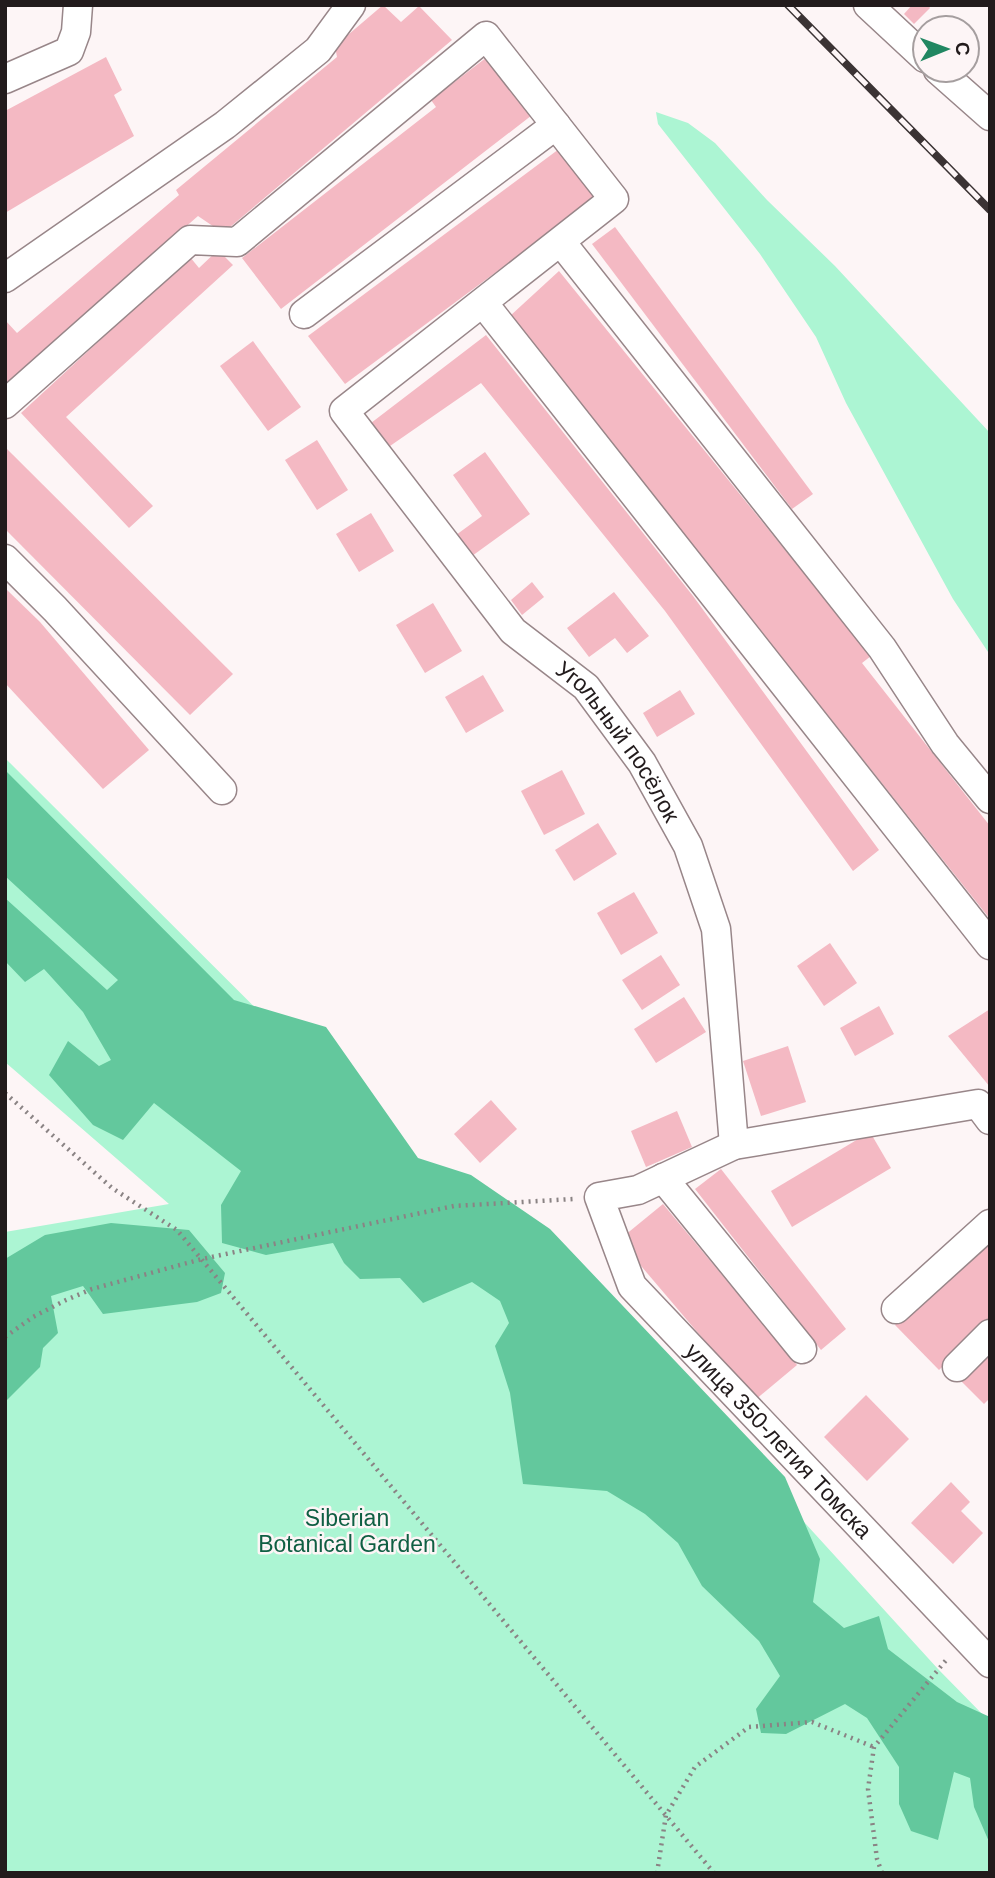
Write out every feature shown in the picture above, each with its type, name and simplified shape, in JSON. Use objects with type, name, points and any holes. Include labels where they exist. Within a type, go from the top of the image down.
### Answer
[{"type":"street","points":[[5,79],[69,51],[76,32],[78,5]]},
{"type":"street","points":[[5,278],[225,125],[317,50],[351,5]]},
{"type":"street","points":[[868,5],[911,45]]},
{"type":"street","points":[[5,404],[190,240],[237,242],[486,36],[614,199],[484,304],[990,945]]},
{"type":"street","points":[[954,84],[990,116]]},
{"type":"street","points":[[304,314],[556,125]]},
{"type":"street","points":[[561,242],[882,648],[945,744],[990,799]]},
{"type":"street","name":"Угольный посёлок","points":[[484,304],[344,411],[513,631],[586,687],[642,763],[688,846],[716,929],[734,1144]]},
{"type":"street","points":[[5,559],[55,609],[222,790]]},
{"type":"street","points":[[599,1197],[638,1190],[734,1144],[984,1112]]},
{"type":"street","points":[[663,1178],[802,1349]]},
{"type":"street","name":"улица 350-летия Томска","points":[[599,1197],[632,1286],[990,1663]]},
{"type":"street","points":[[896,1309],[990,1224]]},
{"type":"street","points":[[957,1367],[990,1334]]},
{"type":"path","points":[[5,1093],[112,1188],[177,1230],[714,1873]]},
{"type":"path","points":[[5,1337],[33,1317],[92,1289],[202,1259],[454,1206],[599,1197]]},
{"type":"path","points":[[882,1873],[877,1859],[867,1789],[874,1747],[965,1637]]},
{"type":"path","points":[[657,1873],[666,1815],[695,1767],[749,1727],[812,1722],[874,1747]]},
{"type":"green space","points":[[656,112],[688,123],[715,143],[767,200],[835,266],[990,433],[990,655],[953,599],[846,403],[816,337],[760,254],[658,124]]},
{"type":"green space","name":"Siberian Botanical Garden","points":[[5,758],[454,1206],[527,1218],[938,1669],[990,1722],[990,1873],[5,1873],[5,1232],[169,1204],[5,1062]]},
{"type":"green space","points":[[5,770],[234,1000],[326,1027],[418,1158],[471,1175],[550,1229],[785,1477],[820,1559],[813,1602],[844,1628],[879,1616],[888,1649],[957,1702],[990,1717],[990,1844],[974,1807],[970,1778],[954,1772],[938,1840],[911,1831],[899,1804],[899,1767],[867,1718],[845,1704],[786,1734],[761,1733],[756,1709],[780,1676],[759,1641],[702,1586],[678,1543],[645,1514],[607,1491],[523,1484],[510,1393],[495,1346],[509,1323],[500,1301],[472,1282],[423,1303],[400,1278],[360,1279],[344,1263],[333,1243],[266,1255],[222,1243],[221,1205],[241,1171],[154,1103],[123,1140],[93,1125],[49,1075],[68,1041],[99,1066],[111,1060],[83,1012],[44,969],[25,982],[5,961],[5,898],[107,990],[118,980],[5,876]]},
{"type":"green space","points":[[111,1223],[189,1230],[225,1273],[221,1293],[197,1302],[103,1314],[83,1286],[51,1296],[58,1333],[43,1348],[40,1367],[5,1402],[5,1259],[45,1235]]},
{"type":"building","points":[[383,5],[401,22],[419,6],[452,40],[223,233],[198,216],[5,385],[5,320],[17,333],[179,195],[176,190],[337,57],[335,46]]},
{"type":"building","points":[[912,5],[928,5],[930,8],[924,14],[911,14],[911,21],[904,14]]},
{"type":"building","points":[[491,54],[536,112],[281,309],[242,258],[436,107],[431,100]]},
{"type":"building","points":[[106,57],[122,90],[114,95],[134,136],[5,213],[5,111]]},
{"type":"building","points":[[559,149],[596,198],[345,384],[308,336]]},
{"type":"building","points":[[615,227],[813,494],[792,509],[592,244]]},
{"type":"building","points":[[218,250],[233,265],[66,417],[153,506],[129,528],[21,413],[190,257],[199,268]]},
{"type":"building","points":[[559,271],[871,656],[862,663],[990,826],[990,919],[510,316]]},
{"type":"building","points":[[486,335],[693,596],[879,850],[853,871],[665,611],[481,383],[390,446],[371,423]]},
{"type":"building","points":[[253,341],[301,407],[268,431],[220,366]]},
{"type":"building","points":[[317,440],[348,490],[317,510],[285,460]]},
{"type":"building","points":[[5,447],[233,674],[190,715],[5,529]]},
{"type":"building","points":[[485,452],[530,514],[472,556],[456,535],[482,516],[453,475]]},
{"type":"building","points":[[371,513],[394,551],[359,572],[336,534]]},
{"type":"building","points":[[532,582],[544,597],[522,615],[511,600]]},
{"type":"building","points":[[5,588],[40,622],[149,750],[103,789],[5,683]]},
{"type":"building","points":[[614,592],[649,636],[627,653],[615,638],[589,657],[567,628]]},
{"type":"building","points":[[433,603],[462,651],[425,673],[396,625]]},
{"type":"building","points":[[483,675],[504,711],[466,733],[445,697]]},
{"type":"building","points":[[680,690],[695,714],[657,737],[643,713]]},
{"type":"building","points":[[562,770],[585,814],[544,835],[521,791]]},
{"type":"building","points":[[598,823],[617,854],[574,881],[555,850]]},
{"type":"building","points":[[634,892],[658,933],[621,955],[597,913]]},
{"type":"building","points":[[830,943],[857,983],[824,1006],[797,966]]},
{"type":"building","points":[[661,955],[680,985],[642,1010],[622,980]]},
{"type":"building","points":[[684,997],[706,1032],[656,1063],[634,1029]]},
{"type":"building","points":[[879,1006],[894,1034],[855,1056],[840,1028]]},
{"type":"building","points":[[990,1009],[990,1087],[948,1036]]},
{"type":"building","points":[[788,1046],[806,1102],[761,1116],[743,1061]]},
{"type":"building","points":[[491,1100],[517,1129],[480,1163],[454,1134]]},
{"type":"building","points":[[677,1111],[692,1147],[646,1167],[631,1131]]},
{"type":"building","points":[[870,1132],[891,1168],[792,1227],[771,1191]]},
{"type":"building","points":[[721,1169],[846,1329],[821,1350],[695,1189]]},
{"type":"building","points":[[663,1204],[797,1365],[755,1400],[619,1240]]},
{"type":"building","points":[[990,1233],[990,1321],[939,1370],[895,1325]]},
{"type":"building","points":[[990,1348],[990,1398],[984,1404],[959,1379]]},
{"type":"building","points":[[866,1395],[909,1439],[867,1481],[824,1437]]},
{"type":"building","points":[[951,1482],[970,1502],[961,1511],[983,1533],[953,1564],[911,1523]]},
{"type":"railway","points":[[788,5],[990,210]]}]
